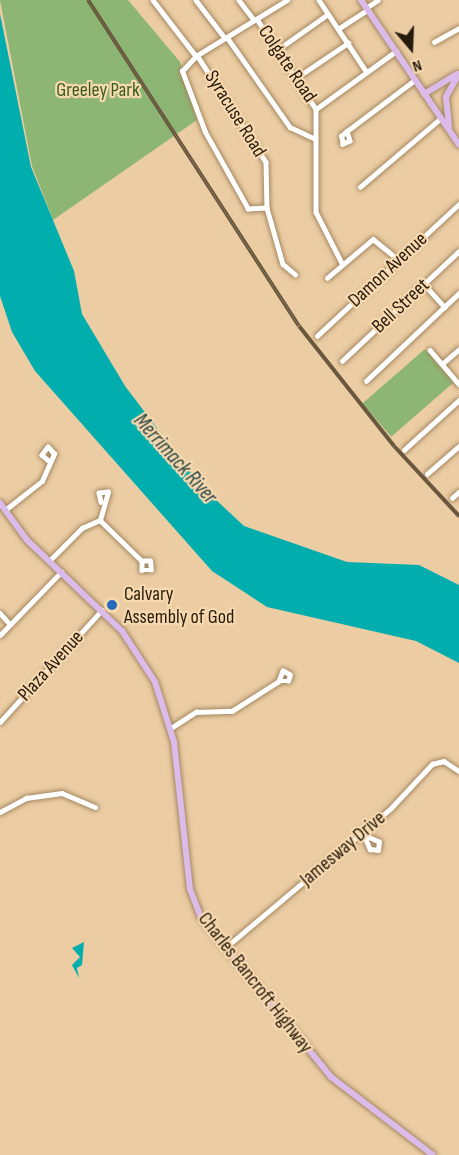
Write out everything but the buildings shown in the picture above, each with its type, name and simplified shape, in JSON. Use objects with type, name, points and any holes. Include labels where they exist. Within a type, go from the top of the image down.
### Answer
[{"type":"main road","points":[[361,0],[459,145]]},
{"type":"main road","points":[[424,94],[459,73]]},
{"type":"main road","points":[[451,133],[446,97],[459,73]]},
{"type":"main road","name":"Charles Bancroft Highway","points":[[0,503],[49,561],[102,610],[147,668],[171,728],[176,754],[190,889],[201,917],[331,1077],[433,1155]]},
{"type":"street","name":"Syracuse Road","points":[[153,0],[197,56],[266,162],[267,208],[283,264],[295,274]]},
{"type":"street","points":[[196,0],[226,37],[290,127],[314,138]]},
{"type":"street","name":"Colgate Road","points":[[239,0],[277,50],[316,109]]},
{"type":"street","points":[[267,208],[248,208],[201,123],[182,75],[197,56],[287,0]]},
{"type":"street","points":[[319,0],[366,71]]},
{"type":"street","points":[[338,29],[378,0]]},
{"type":"street","points":[[277,50],[328,14]]},
{"type":"street","points":[[434,42],[459,28]]},
{"type":"street","points":[[296,78],[348,43]]},
{"type":"street","points":[[342,263],[316,212],[314,138],[316,109],[396,51]]},
{"type":"street","points":[[347,131],[415,80]]},
{"type":"street","points":[[360,187],[441,118]]},
{"type":"street","name":"Damon Avenue","points":[[317,336],[459,204]]},
{"type":"street","points":[[327,278],[373,239],[399,260]]},
{"type":"street","name":"Bell Street","points":[[342,361],[459,251]]},
{"type":"street","points":[[424,284],[445,307]]},
{"type":"street","points":[[366,381],[459,294]]},
{"type":"street","points":[[442,364],[459,348]]},
{"type":"street","points":[[430,350],[459,384]]},
{"type":"street","points":[[404,450],[459,400]]},
{"type":"street","points":[[427,474],[459,446]]},
{"type":"street","points":[[5,510],[39,484],[48,460]]},
{"type":"street","points":[[452,498],[459,492]]},
{"type":"street","points":[[101,502],[100,520],[142,561]]},
{"type":"street","points":[[49,561],[82,528],[100,520]]},
{"type":"street","points":[[0,634],[62,572]]},
{"type":"street","name":"Plaza Avenue","points":[[0,722],[102,610]]},
{"type":"street","points":[[0,613],[10,624]]},
{"type":"street","points":[[171,728],[196,712],[232,711],[279,681]]},
{"type":"street","name":"Jamesway Drive","points":[[225,948],[362,830],[434,762],[444,761],[459,771]]},
{"type":"street","points":[[0,812],[26,798],[62,793],[95,807]]},
{"type":"street","points":[[362,830],[368,837]]},
{"type":"green space","name":"Greeley Park","points":[[0,0],[128,0],[180,62],[197,120],[53,220],[32,166]]},
{"type":"green space","points":[[425,349],[454,382],[391,437],[362,403]]},
{"type":"water","name":"Merrimack River","points":[[0,14],[31,167],[74,271],[82,314],[125,386],[200,485],[244,526],[347,562],[419,565],[459,585],[459,663],[416,641],[267,607],[212,571],[35,371],[12,332],[0,296]]},
{"type":"water","points":[[84,942],[82,965],[77,968],[79,978],[72,965],[80,957],[72,948]]},
{"type":"railway","points":[[88,0],[299,326],[394,446],[459,516]]},
{"type":"place","name":"Calvary Assembly of God","points":[[112,605]]}]
